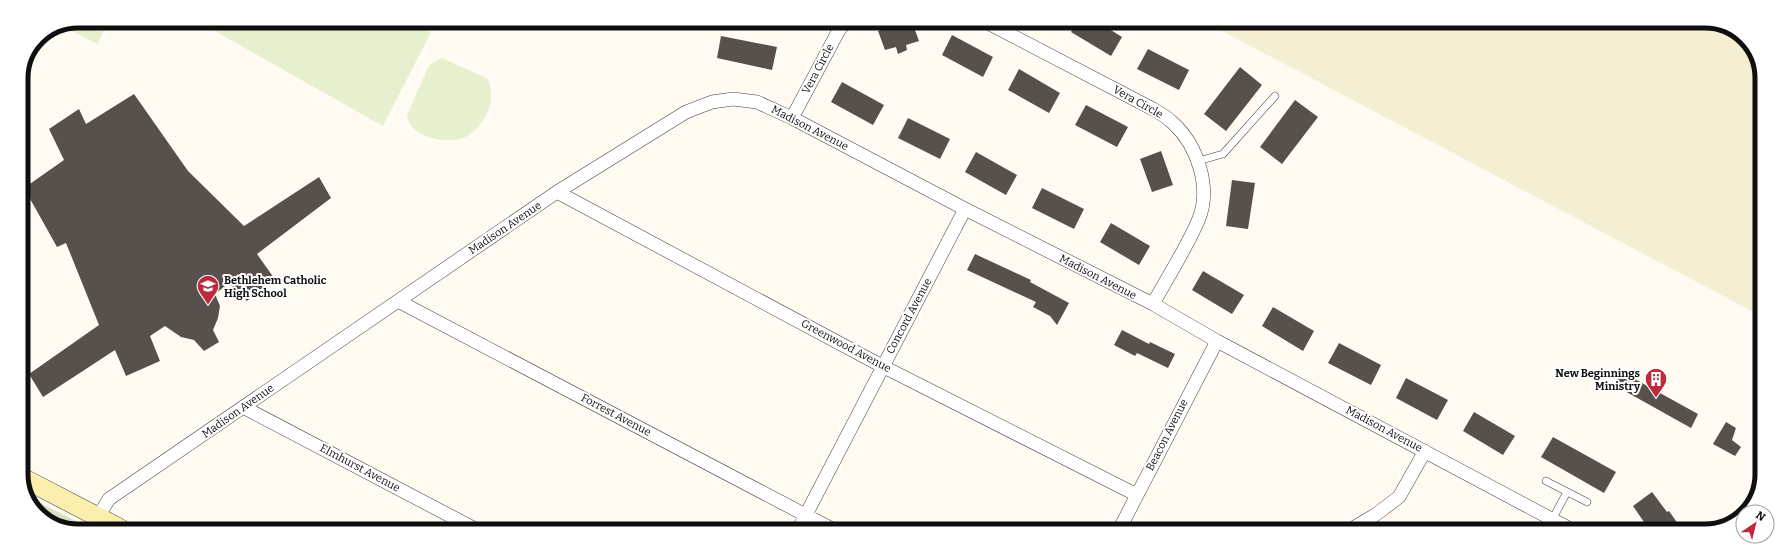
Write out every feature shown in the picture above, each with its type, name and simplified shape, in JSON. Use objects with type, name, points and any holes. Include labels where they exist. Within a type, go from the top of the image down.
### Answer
[{"type":"street","name":"Vera Circle","points":[[792,118],[841,28]]},
{"type":"street","name":"Vera Circle","points":[[998,28],[1153,109],[1173,123],[1186,138],[1198,161],[1203,181],[1204,201],[1199,221],[1153,304]]},
{"type":"street","name":"Madison Avenue","points":[[93,523],[109,499],[557,192],[686,112],[712,102],[733,99],[757,102],[792,118],[965,209],[1153,304],[1217,341],[1563,524]]},
{"type":"street","name":"Greenwood Avenue","points":[[557,192],[882,366],[1137,495]]},
{"type":"street","name":"Concord Avenue","points":[[801,524],[882,366],[965,209]]},
{"type":"street","name":"Forrest Avenue","points":[[398,301],[823,524]]},
{"type":"street","name":"Beacon Avenue","points":[[1122,524],[1217,341]]},
{"type":"street","name":"Elmhurst Avenue","points":[[243,407],[466,524]]},
{"type":"street","points":[[1360,524],[1375,515],[1399,497],[1425,451]]},
{"type":"street","points":[[29,482],[93,523]]},
{"type":"lane","points":[[1198,161],[1223,154],[1275,96]]},
{"type":"lane","points":[[1546,481],[1587,502]]},
{"type":"lane","points":[[1553,518],[1567,492]]},
{"type":"shaded area","points":[[1216,28],[1712,28],[1733,36],[1743,45],[1748,53],[1755,74],[1755,313]]},
{"type":"green space","points":[[105,28],[97,44],[68,29]]},
{"type":"green space","points":[[209,28],[424,28],[431,32],[383,126]]},
{"type":"green space","points":[[442,58],[488,79],[490,87],[490,106],[484,118],[476,129],[466,137],[460,139],[444,140],[428,137],[414,128],[409,122],[407,115],[429,65]]},
{"type":"green space","points":[[36,501],[82,524],[71,524],[50,516]]},
{"type":"building","points":[[886,28],[914,28],[919,41],[906,45],[907,50],[898,54],[896,47],[885,50],[878,31]]},
{"type":"building","points":[[1073,28],[1108,28],[1122,37],[1111,56],[1071,32]]},
{"type":"building","points":[[952,35],[993,57],[983,77],[942,55]]},
{"type":"building","points":[[721,36],[777,47],[772,70],[717,58]]},
{"type":"building","points":[[1148,49],[1189,70],[1179,90],[1137,69]]},
{"type":"building","points":[[1240,67],[1262,85],[1226,131],[1204,114]]},
{"type":"building","points":[[1019,69],[1060,93],[1049,113],[1008,90]]},
{"type":"building","points":[[842,82],[884,105],[873,125],[831,102]]},
{"type":"building","name":"Bethlehem Catholic High School","points":[[134,94],[188,171],[244,226],[319,177],[331,198],[257,254],[274,278],[247,301],[229,283],[215,294],[220,306],[218,318],[213,330],[219,342],[204,351],[194,340],[181,337],[165,326],[150,336],[160,361],[126,376],[115,350],[43,397],[29,374],[99,325],[66,243],[57,247],[28,195],[28,185],[64,160],[49,129],[79,109],[86,124]]},
{"type":"building","points":[[1295,100],[1318,117],[1282,164],[1260,147]]},
{"type":"building","points":[[1086,105],[1128,127],[1117,147],[1075,125]]},
{"type":"building","points":[[908,118],[950,139],[940,159],[898,138]]},
{"type":"building","points":[[1161,151],[1173,185],[1152,192],[1140,159]]},
{"type":"building","points":[[976,152],[1017,175],[1006,195],[965,172]]},
{"type":"building","points":[[1232,180],[1255,183],[1248,229],[1226,226]]},
{"type":"building","points":[[1042,188],[1084,209],[1074,229],[1032,208]]},
{"type":"building","points":[[1111,223],[1150,246],[1139,265],[1100,242]]},
{"type":"building","points":[[975,254],[1031,280],[1030,282],[1069,303],[1057,325],[1050,316],[1033,307],[1036,302],[967,270]]},
{"type":"building","points":[[1203,271],[1244,295],[1232,314],[1192,290]]},
{"type":"building","points":[[1273,307],[1314,331],[1303,351],[1262,326]]},
{"type":"building","points":[[1122,330],[1149,344],[1150,342],[1175,354],[1168,368],[1137,353],[1135,356],[1114,345]]},
{"type":"building","points":[[1339,343],[1381,365],[1371,385],[1328,363]]},
{"type":"building","name":"New Beginnings Ministry","points":[[1622,372],[1698,414],[1691,428],[1614,385]]},
{"type":"building","points":[[1406,378],[1448,400],[1437,420],[1396,398]]},
{"type":"building","points":[[1474,412],[1515,436],[1503,455],[1463,431]]},
{"type":"building","points":[[1726,422],[1736,428],[1732,440],[1741,447],[1735,456],[1713,444]]},
{"type":"building","points":[[1553,437],[1616,472],[1604,493],[1541,457]]},
{"type":"building","points":[[1652,492],[1678,524],[1645,524],[1633,506]]},
{"type":"place","name":"Bethlehem Catholic High School","points":[[208,306]]},
{"type":"place","name":"New Beginnings Ministry","points":[[1656,398]]}]
